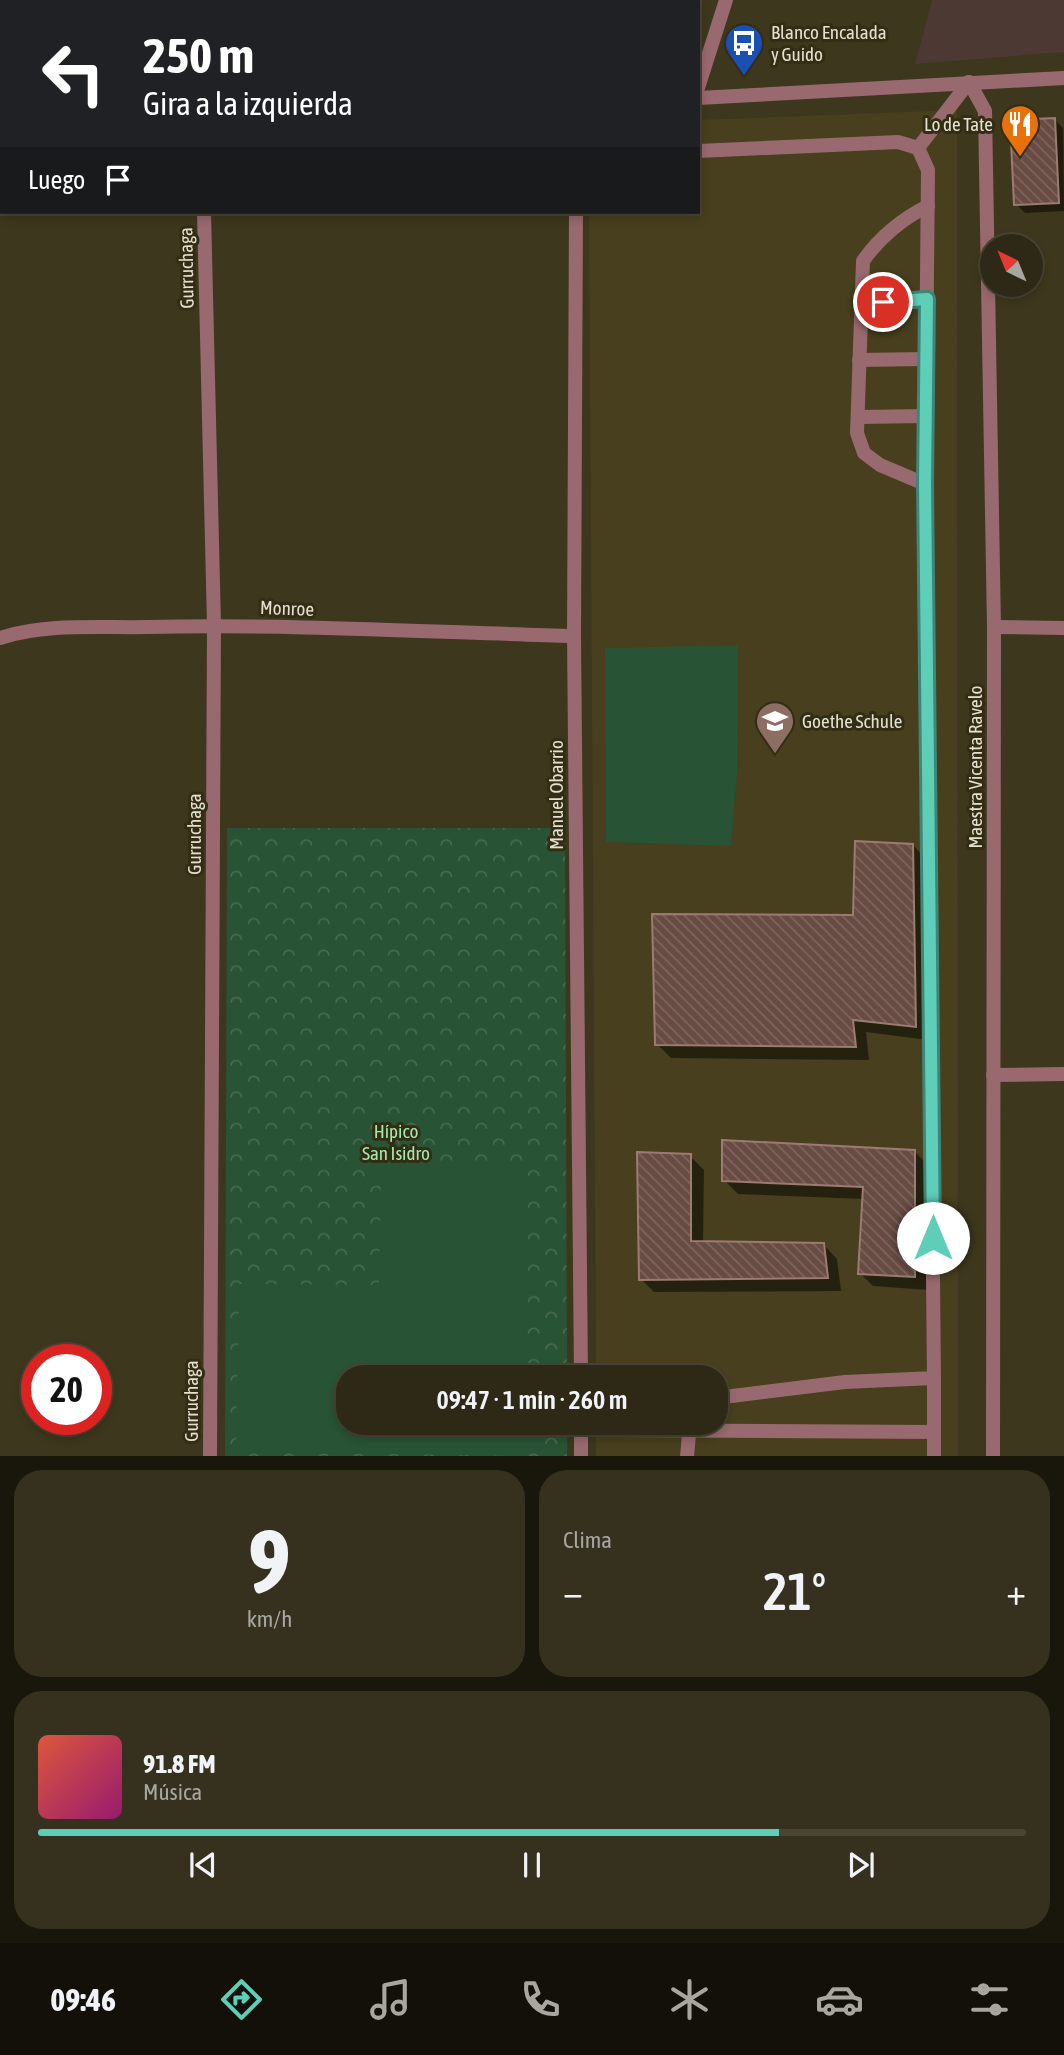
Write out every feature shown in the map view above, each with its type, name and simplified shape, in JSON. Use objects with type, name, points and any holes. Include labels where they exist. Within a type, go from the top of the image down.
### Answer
[{"type":"street","points":[[700,82],[726,0]]},
{"type":"street","points":[[700,98],[1064,78]]},
{"type":"street","points":[[918,148],[969,82]]},
{"type":"street","name":"Maestra Vicenta Ravelo","points":[[969,82],[985,111],[995,627],[993,1456]]},
{"type":"street","points":[[700,152],[898,142],[918,148],[928,170],[925,484],[934,1456]]},
{"type":"street","points":[[925,484],[880,465],[864,453],[858,433],[858,417],[863,261],[870,251],[909,215],[928,205]]},
{"type":"street","name":"Gurruchaga","points":[[204,214],[214,625],[210,1456]]},
{"type":"street","name":"Manuel Obarrio","points":[[576,214],[574,636],[581,1365]]},
{"type":"street","points":[[861,303],[927,299]]},
{"type":"street","points":[[859,360],[926,359]]},
{"type":"street","points":[[858,417],[926,416]]},
{"type":"street","name":"Monroe","points":[[0,638],[16,633],[70,629],[214,625],[574,636]]},
{"type":"street","points":[[995,627],[1064,628]]},
{"type":"street","points":[[993,1075],[1064,1074]]},
{"type":"street","points":[[728,1397],[845,1382],[934,1378]]},
{"type":"street","points":[[728,1427],[934,1432]]},
{"type":"street","points":[[581,1435],[581,1456]]},
{"type":"street","points":[[687,1456],[689,1435]]},
{"type":"shaded area","points":[[932,0],[1064,0],[1064,52],[915,64]]},
{"type":"shaded area","name":"Goethe Schule","points":[[957,110],[958,1456],[596,1456],[596,1435],[728,1435],[728,1365],[596,1365],[589,214],[700,214],[700,120]]},
{"type":"green space","points":[[738,645],[737,774],[731,846],[606,842],[605,648]]},
{"type":"green space","name":"Hípico San Isidro","points":[[227,828],[565,828],[567,1365],[336,1365],[336,1435],[567,1435],[567,1456],[225,1456]]},
{"type":"green space","points":[[381,1167],[528,1169],[524,1365],[336,1365],[336,1435],[523,1435],[523,1456],[236,1452],[239,1284],[379,1285]]},
{"type":"building","points":[[1055,118],[1059,203],[1014,205],[1010,120]]},
{"type":"building","points":[[855,841],[913,844],[916,1027],[853,1020],[856,1047],[655,1045],[652,914],[853,915]]},
{"type":"building","points":[[722,1140],[915,1150],[915,1277],[858,1274],[863,1187],[722,1181]]},
{"type":"building","points":[[637,1152],[691,1154],[691,1241],[824,1243],[828,1278],[639,1280]]},
{"type":"place","name":"Blanco Encalada y Guido","points":[[744,77]]},
{"type":"place","name":"Lo de Tate","points":[[1020,158]]},
{"type":"place","name":"Goethe Schule","points":[[775,755]]},
{"type":"route","points":[[883,302],[927,299],[925,484],[933,1238]]}]
